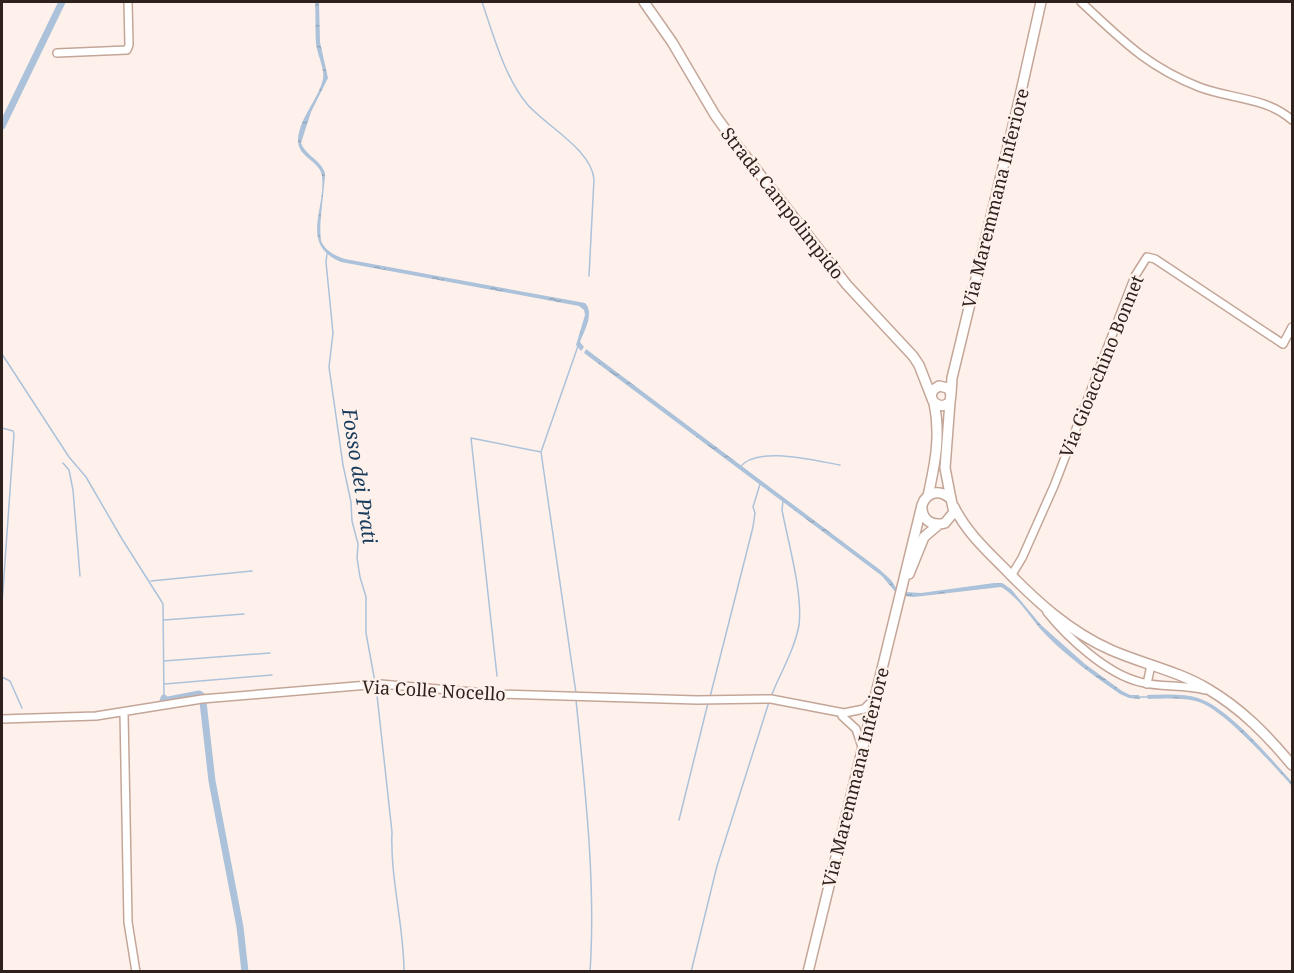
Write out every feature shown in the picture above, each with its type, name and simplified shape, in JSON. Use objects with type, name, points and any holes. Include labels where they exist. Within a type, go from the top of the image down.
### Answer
[{"type":"main road","name":"Strada Campolimpido","points":[[644,2],[667,34],[715,115],[733,140],[834,269],[905,344],[919,365],[933,400],[938,427],[938,445],[928,496]]},
{"type":"main road","name":"Via Maremmana Inferiore","points":[[968,532],[952,503],[945,468],[952,378],[1041,2]]},
{"type":"main road","points":[[919,365],[930,379],[942,386],[948,388],[950,398],[941,406],[933,400],[936,387],[942,386],[952,378]]},
{"type":"main road","points":[[942,524],[952,517],[952,503],[942,493],[937,492],[928,496],[922,505],[925,519],[942,524],[957,525],[968,532],[1057,619],[1097,643],[1181,676],[1216,694],[1257,726],[1293,765]]},
{"type":"main road","name":"Via Maremmana Inferiore","points":[[808,972],[922,505]]},
{"type":"main road","name":"Via Maremmana Inferiore","points":[[903,584],[912,571],[924,537],[942,524]]},
{"type":"street","points":[[57,53],[127,50],[129,46],[128,2]]},
{"type":"street","points":[[1081,2],[1137,54],[1156,66],[1209,91],[1267,104],[1293,120]]},
{"type":"street","name":"Via Gioacchino Bonnet","points":[[1011,576],[1022,558],[1054,486],[1135,276],[1147,257],[1155,259],[1283,344],[1293,327]]},
{"type":"street","points":[[1040,604],[1061,629],[1099,660],[1126,678],[1147,684],[1190,687],[1216,694]]},
{"type":"street","points":[[1147,684],[1152,665]]},
{"type":"street","name":"Via Colle Nocello","points":[[2,718],[68,718],[124,712],[202,699],[380,684],[510,694],[702,700],[771,699],[843,715]]},
{"type":"street","points":[[843,715],[864,710],[874,698]]},
{"type":"street","points":[[124,712],[128,922],[136,972]]},
{"type":"street","points":[[843,715],[860,716],[868,723]]},
{"type":"street","points":[[843,715],[856,729],[862,749]]},
{"type":"water","points":[[315,2],[319,2],[320,42],[328,78],[311,112],[301,143],[325,173],[320,230],[324,246],[345,259],[585,303],[589,317],[580,342],[584,347],[581,351],[576,345],[585,315],[584,310],[579,306],[341,262],[328,255],[321,246],[317,225],[322,176],[317,166],[301,151],[298,139],[302,123],[323,79],[316,43]]},
{"type":"water","points":[[586,349],[879,569],[891,580],[898,591],[897,594],[882,576],[584,353]]},
{"type":"water","points":[[1002,583],[1011,589],[1041,625],[1085,664],[1122,691],[1130,695],[1139,695],[1140,699],[1120,694],[1073,659],[1046,635],[1014,597],[1001,587],[914,597],[904,596],[905,592],[921,593]]},
{"type":"water","points":[[1147,695],[1186,695],[1210,703],[1248,735],[1292,782],[1292,786],[1235,727],[1210,707],[1187,699],[1148,699]]},
{"type":"waterway","points":[[2,126],[62,2]]},
{"type":"waterway","points":[[482,2],[500,55],[519,93],[535,112],[576,148],[591,168],[594,179],[589,276]]},
{"type":"waterway","name":"Fosso dei Prati","points":[[327,254],[333,333],[329,367],[343,465],[351,502],[352,521],[358,544],[357,558],[360,577],[366,597],[366,633],[375,682]]},
{"type":"waterway","points":[[576,693],[541,452],[578,346]]},
{"type":"waterway","points":[[2,354],[69,457],[86,477],[163,604],[164,698]]},
{"type":"waterway","points":[[2,428],[13,431],[14,434],[2,604]]},
{"type":"waterway","points":[[497,676],[471,438],[541,452]]},
{"type":"waterway","points":[[740,467],[748,460],[773,456],[802,458],[840,465]]},
{"type":"waterway","points":[[63,463],[69,470],[73,490],[80,576]]},
{"type":"waterway","points":[[710,697],[753,527],[755,513],[753,507],[760,484]]},
{"type":"waterway","points":[[772,694],[797,634],[800,612],[797,583],[782,510],[783,501]]},
{"type":"waterway","points":[[151,581],[252,571]]},
{"type":"waterway","points":[[164,620],[244,614]]},
{"type":"waterway","points":[[164,661],[270,653]]},
{"type":"waterway","points":[[165,684],[272,675]]},
{"type":"waterway","points":[[2,677],[10,681],[22,708]]},
{"type":"waterway","name":"Fosso dei Prati","points":[[376,686],[404,972]]},
{"type":"waterway","points":[[164,698],[163,701],[199,694],[202,696]]},
{"type":"waterway","points":[[1138,697],[1148,697]]},
{"type":"waterway","points":[[576,700],[591,870],[590,972]]},
{"type":"waterway","points":[[203,702],[212,781],[240,927],[245,972]]},
{"type":"waterway","points":[[691,972],[717,866],[769,702]]},
{"type":"waterway","points":[[679,820],[708,703]]}]
